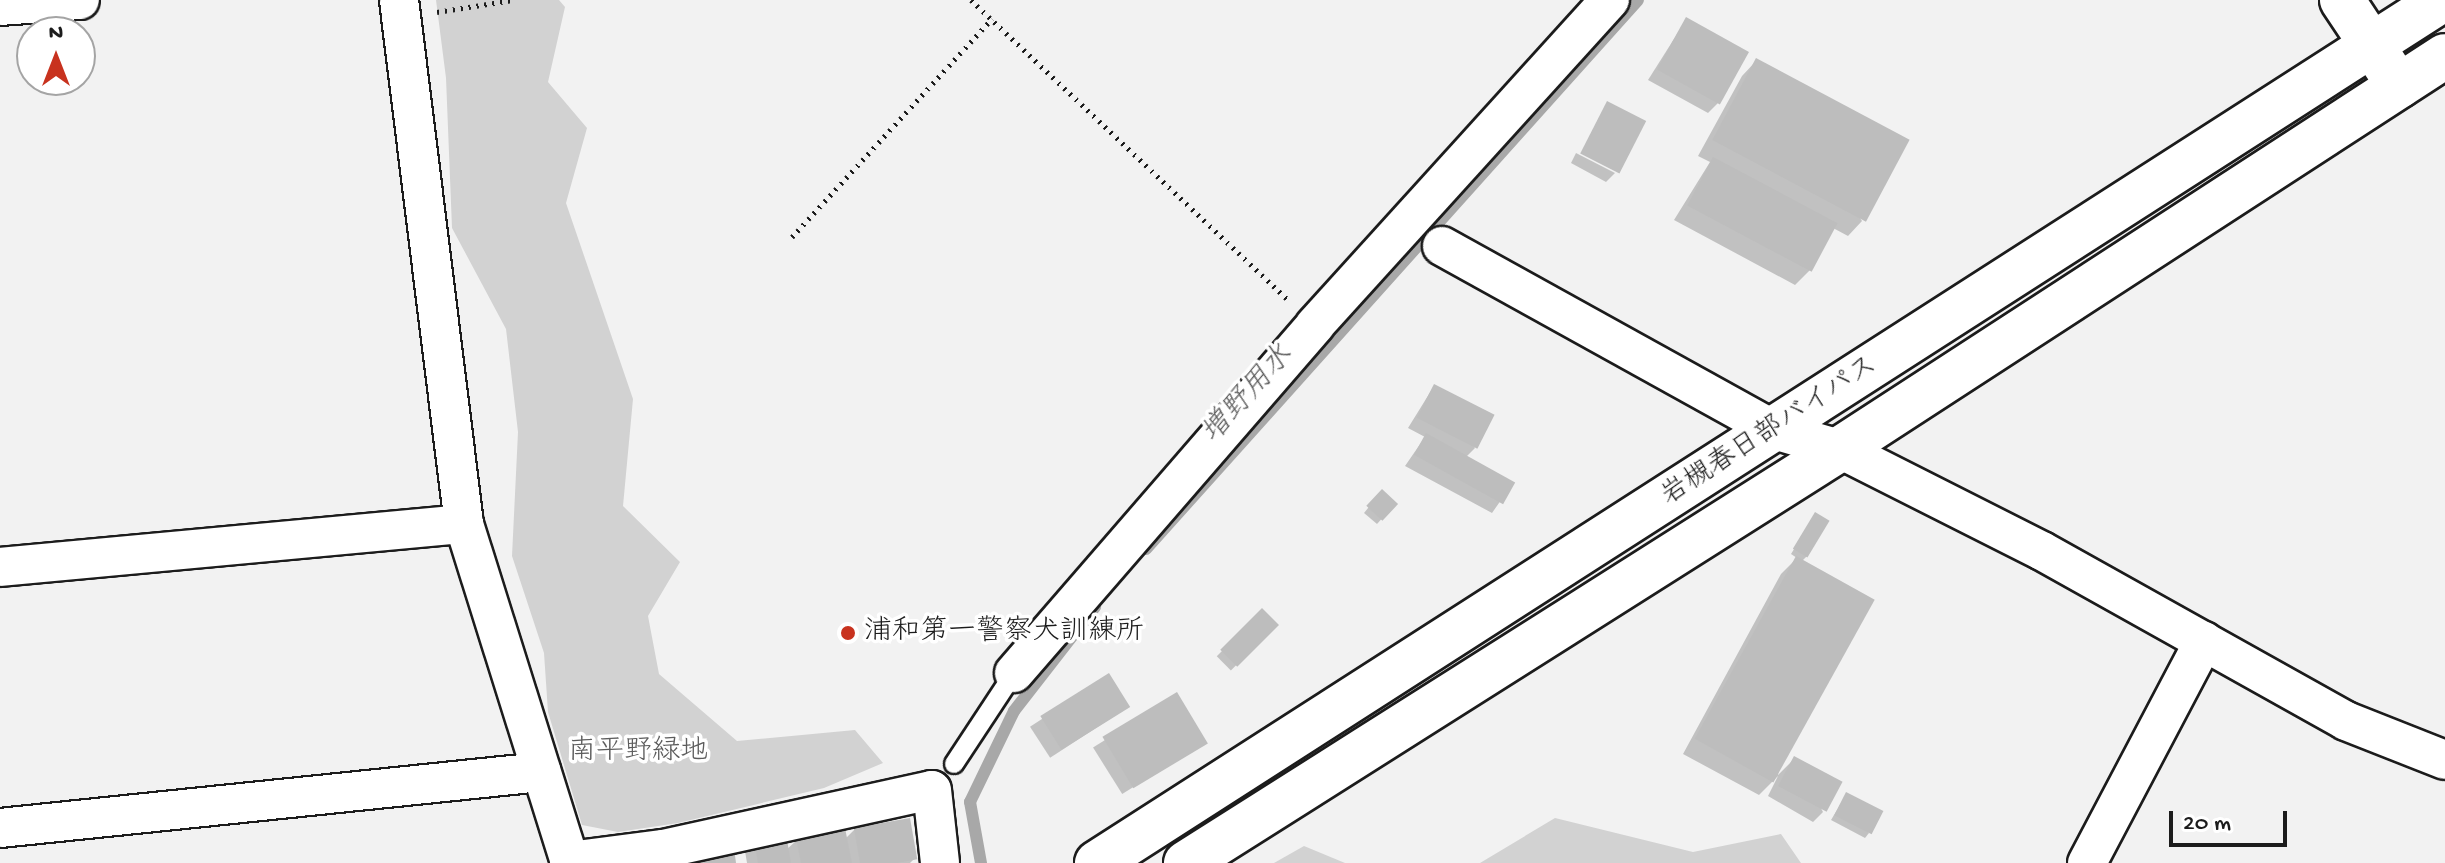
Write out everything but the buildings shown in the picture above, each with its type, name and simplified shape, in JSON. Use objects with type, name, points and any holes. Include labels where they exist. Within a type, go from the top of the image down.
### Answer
[{"type":"main road","points":[[2342,0],[2399,86]]},
{"type":"main road","name":"岩槻春日部バイパス","points":[[1097,863],[2442,0]]},
{"type":"main road","name":"岩槻春日部バイパス","points":[[1186,863],[1840,449],[2445,56]]},
{"type":"street","points":[[0,6],[80,0]]},
{"type":"street","points":[[1014,673],[1315,325],[1610,0]]},
{"type":"street","points":[[400,8],[464,524],[570,862],[664,856],[943,777],[940,863]]},
{"type":"street","points":[[1442,246],[1774,430],[1840,449],[2204,641],[2346,721],[2445,760]]},
{"type":"street","points":[[0,567],[464,524]]},
{"type":"street","points":[[2087,863],[2204,641]]},
{"type":"street","points":[[0,828],[541,772]]},
{"type":"lane","points":[[943,777],[1014,673]]},
{"type":"path","points":[[400,8],[513,0]]},
{"type":"path","points":[[971,0],[1315,325]]},
{"type":"path","points":[[792,237],[992,19]]},
{"type":"green space","name":"南平野緑地","points":[[436,0],[559,0],[565,7],[548,82],[587,128],[566,203],[633,399],[623,506],[680,562],[648,616],[659,674],[737,741],[855,730],[883,763],[824,788],[678,823],[618,832],[582,825],[548,712],[544,653],[512,556],[518,432],[506,329],[452,228],[446,78]]},
{"type":"green space","points":[[1555,818],[1693,852],[1781,834],[1801,863],[1480,863]]},
{"type":"green space","points":[[1304,846],[1345,863],[1274,863]]},
{"type":"waterway","name":"増野用水","points":[[1146,549],[1638,0]]},
{"type":"waterway","name":"増野用水","points":[[981,863],[970,802],[1014,711],[1095,607]]},
{"type":"place","name":"浦和第一警察犬訓練所","points":[[848,633]]}]
